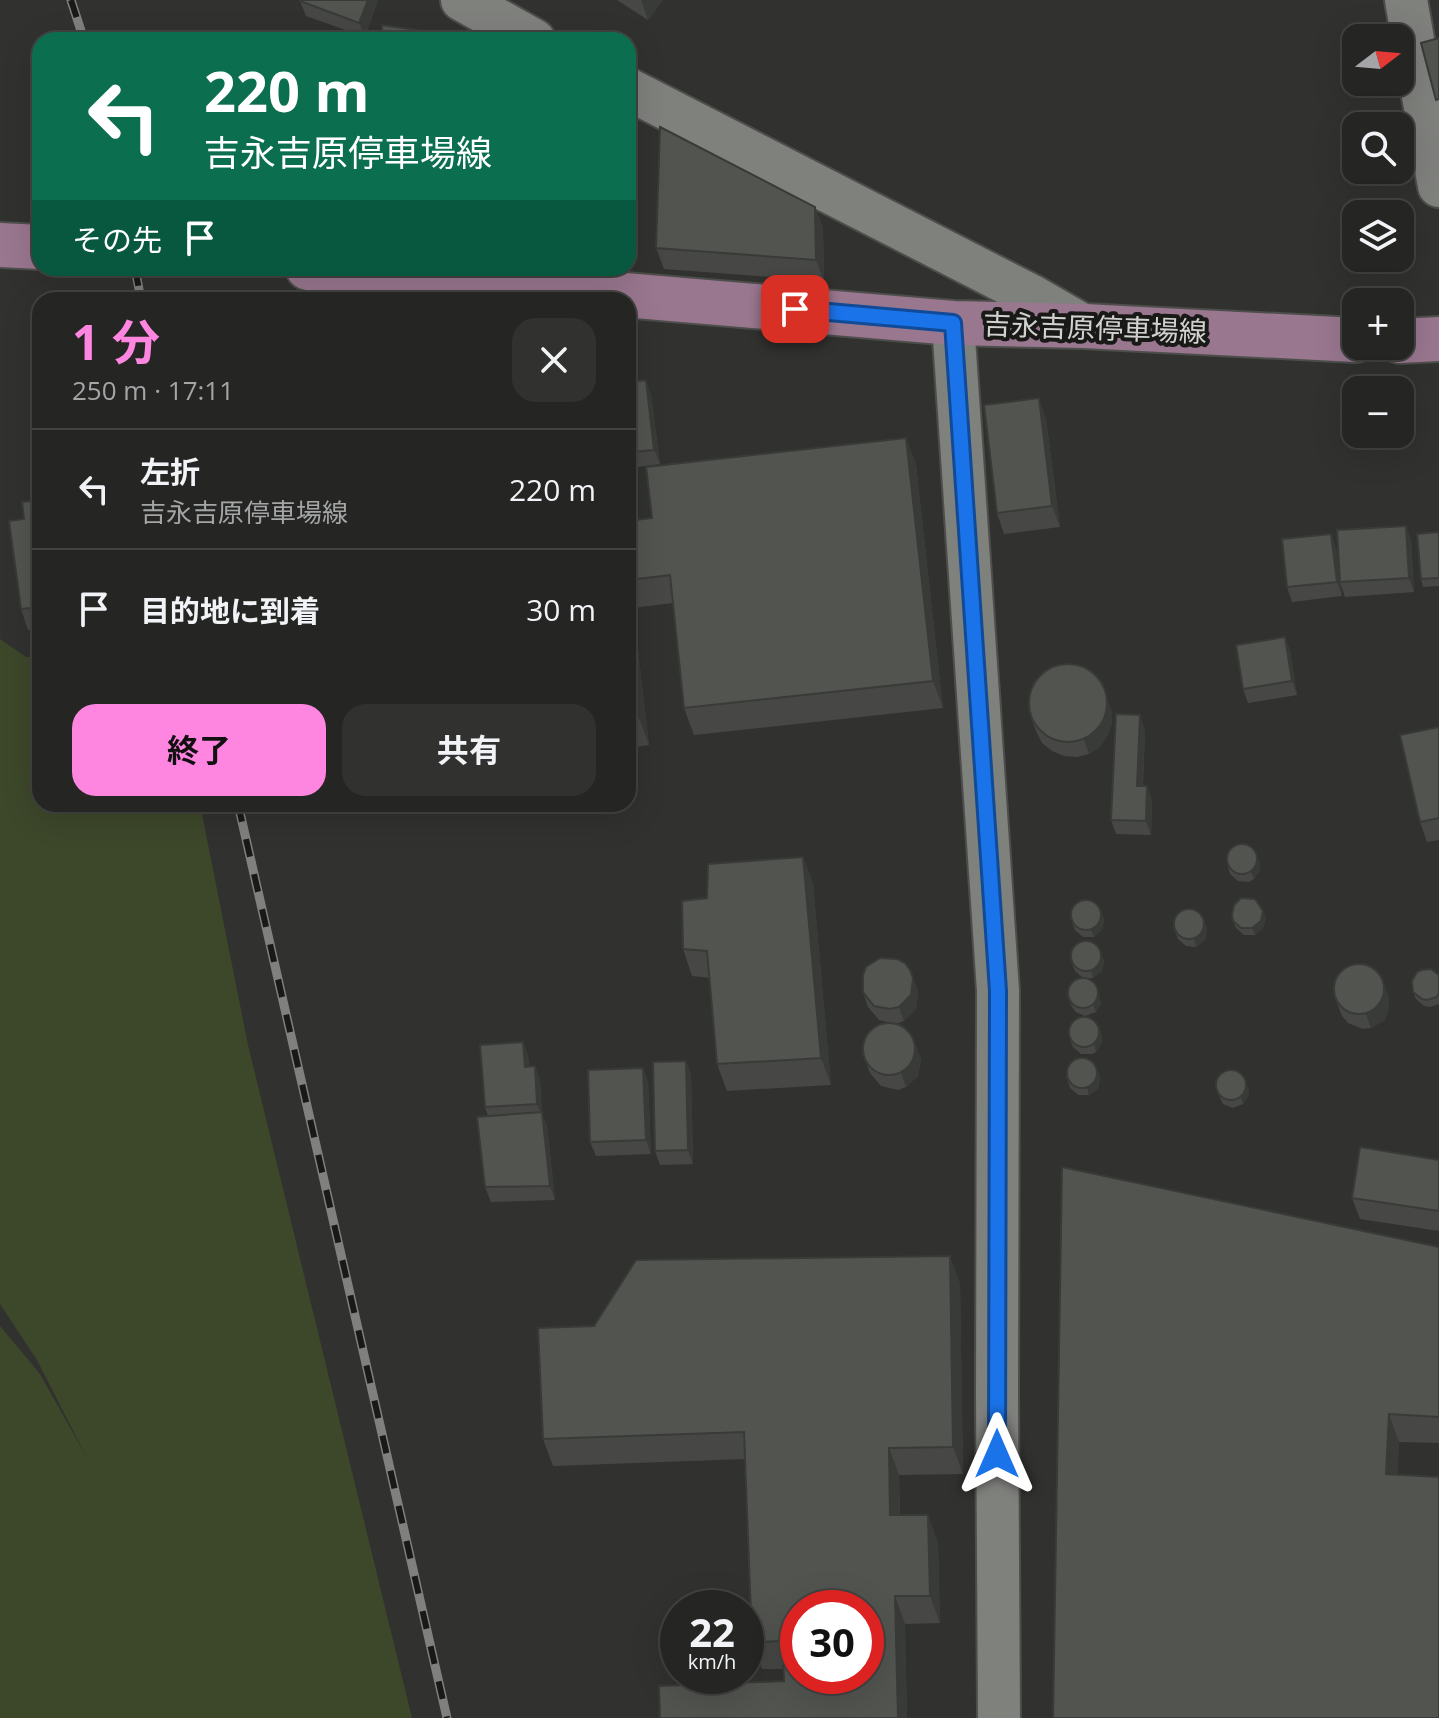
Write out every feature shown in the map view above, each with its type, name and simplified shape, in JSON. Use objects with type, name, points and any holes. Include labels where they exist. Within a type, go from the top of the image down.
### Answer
[{"type":"main road","points":[[0,245],[32,247]]},
{"type":"main road","name":"吉永吉原停車場線","points":[[402,276],[589,292]]},
{"type":"main road","name":"吉永吉原停車場線","points":[[636,296],[953,323],[1084,326],[1342,339]]},
{"type":"main road","points":[[1414,340],[1439,339]]},
{"type":"street","points":[[462,0],[520,32]]},
{"type":"street","points":[[1406,0],[1439,186]]},
{"type":"street","points":[[636,93],[1032,296],[1084,326]]},
{"type":"street","points":[[953,323],[998,991],[999,1718]]},
{"type":"green space","points":[[0,639],[26,657],[32,657],[32,812],[202,812],[248,1045],[412,1718],[0,1718],[0,1326],[40,1374],[86,1456],[37,1360],[0,1304]]},
{"type":"building","points":[[301,0],[368,0],[359,23]]},
{"type":"building","points":[[382,25],[432,32],[382,32]]},
{"type":"building","points":[[1439,38],[1439,99],[1436,100],[1421,43]]},
{"type":"building","points":[[660,127],[815,207],[816,260],[656,248]]},
{"type":"building","points":[[646,380],[654,450],[636,452],[636,381]]},
{"type":"building","points":[[1039,398],[1052,506],[997,513],[984,405]]},
{"type":"building","points":[[906,438],[933,681],[684,708],[670,575],[636,579],[636,520],[652,518],[646,467]]},
{"type":"building","points":[[32,501],[32,608],[21,609],[9,521],[24,519],[22,502]]},
{"type":"building","points":[[1406,526],[1409,578],[1340,582],[1337,530]]},
{"type":"building","points":[[1439,532],[1439,578],[1421,579],[1417,534]]},
{"type":"building","points":[[1331,534],[1337,582],[1287,587],[1282,539]]},
{"type":"building","points":[[1285,637],[1292,681],[1243,689],[1236,645]]},
{"type":"building","points":[[1068,664],[1083,667],[1096,675],[1104,688],[1107,703],[1104,718],[1096,731],[1083,739],[1068,742],[1053,739],[1040,731],[1032,718],[1029,703],[1032,688],[1040,675],[1053,667]]},
{"type":"building","points":[[1116,714],[1140,715],[1137,786],[1147,786],[1146,821],[1111,820]]},
{"type":"building","points":[[1439,727],[1439,818],[1420,822],[1400,735]]},
{"type":"building","points":[[1242,844],[1253,848],[1257,859],[1253,870],[1242,874],[1231,870],[1227,859],[1231,848]]},
{"type":"building","points":[[803,857],[821,1058],[717,1064],[707,951],[683,949],[682,901],[707,898],[708,864]]},
{"type":"building","points":[[1241,898],[1255,899],[1263,911],[1261,921],[1252,928],[1241,928],[1233,921],[1234,905]]},
{"type":"building","points":[[1086,900],[1097,904],[1101,915],[1097,926],[1086,930],[1075,926],[1071,915],[1075,904]]},
{"type":"building","points":[[1189,909],[1200,913],[1204,924],[1200,935],[1189,939],[1178,935],[1174,924],[1178,913]]},
{"type":"building","points":[[1086,941],[1097,945],[1101,956],[1097,967],[1086,971],[1075,967],[1071,956],[1075,945]]},
{"type":"building","points":[[880,958],[897,959],[910,970],[913,978],[911,995],[899,1007],[874,1006],[863,992],[866,967]]},
{"type":"building","points":[[1359,964],[1377,971],[1384,989],[1377,1007],[1359,1014],[1341,1007],[1334,989],[1341,971]]},
{"type":"building","points":[[1431,969],[1439,975],[1439,993],[1437,997],[1422,999],[1413,992],[1412,981],[1417,972]]},
{"type":"building","points":[[1083,978],[1094,982],[1098,993],[1094,1004],[1083,1008],[1072,1004],[1068,993],[1072,982]]},
{"type":"building","points":[[1084,1017],[1095,1021],[1099,1032],[1095,1043],[1084,1047],[1073,1043],[1069,1032],[1073,1021]]},
{"type":"building","points":[[889,1023],[907,1031],[915,1049],[907,1067],[889,1075],[871,1067],[863,1049],[871,1031]]},
{"type":"building","points":[[523,1042],[525,1067],[535,1066],[537,1104],[485,1107],[480,1045]]},
{"type":"building","points":[[1082,1058],[1093,1062],[1097,1073],[1093,1084],[1082,1088],[1071,1084],[1067,1073],[1071,1062]]},
{"type":"building","points":[[686,1061],[688,1150],[655,1151],[653,1062]]},
{"type":"building","points":[[643,1068],[646,1140],[590,1142],[588,1070]]},
{"type":"building","points":[[1231,1070],[1242,1074],[1246,1085],[1242,1096],[1231,1100],[1220,1096],[1216,1085],[1220,1074]]},
{"type":"building","points":[[542,1112],[550,1186],[485,1187],[477,1117]]},
{"type":"building","points":[[1360,1147],[1439,1160],[1439,1211],[1352,1198]]},
{"type":"building","points":[[1062,1167],[1439,1247],[1439,1417],[1389,1414],[1386,1474],[1439,1477],[1439,1718],[1053,1718]]},
{"type":"building","points":[[950,1256],[953,1447],[889,1448],[890,1515],[928,1515],[930,1596],[895,1596],[898,1718],[660,1718],[659,1686],[660,1694],[764,1694],[764,1682],[780,1681],[780,1694],[884,1694],[884,1590],[780,1590],[780,1641],[764,1642],[764,1590],[750,1590],[744,1432],[543,1439],[538,1328],[594,1326],[636,1260]]},
{"type":"railway","points":[[71,0],[81,32]]},
{"type":"railway","points":[[136,276],[140,292]]},
{"type":"railway","points":[[240,812],[447,1718]]},
{"type":"route","points":[[795,309],[953,323],[998,991],[997,1454]]}]
